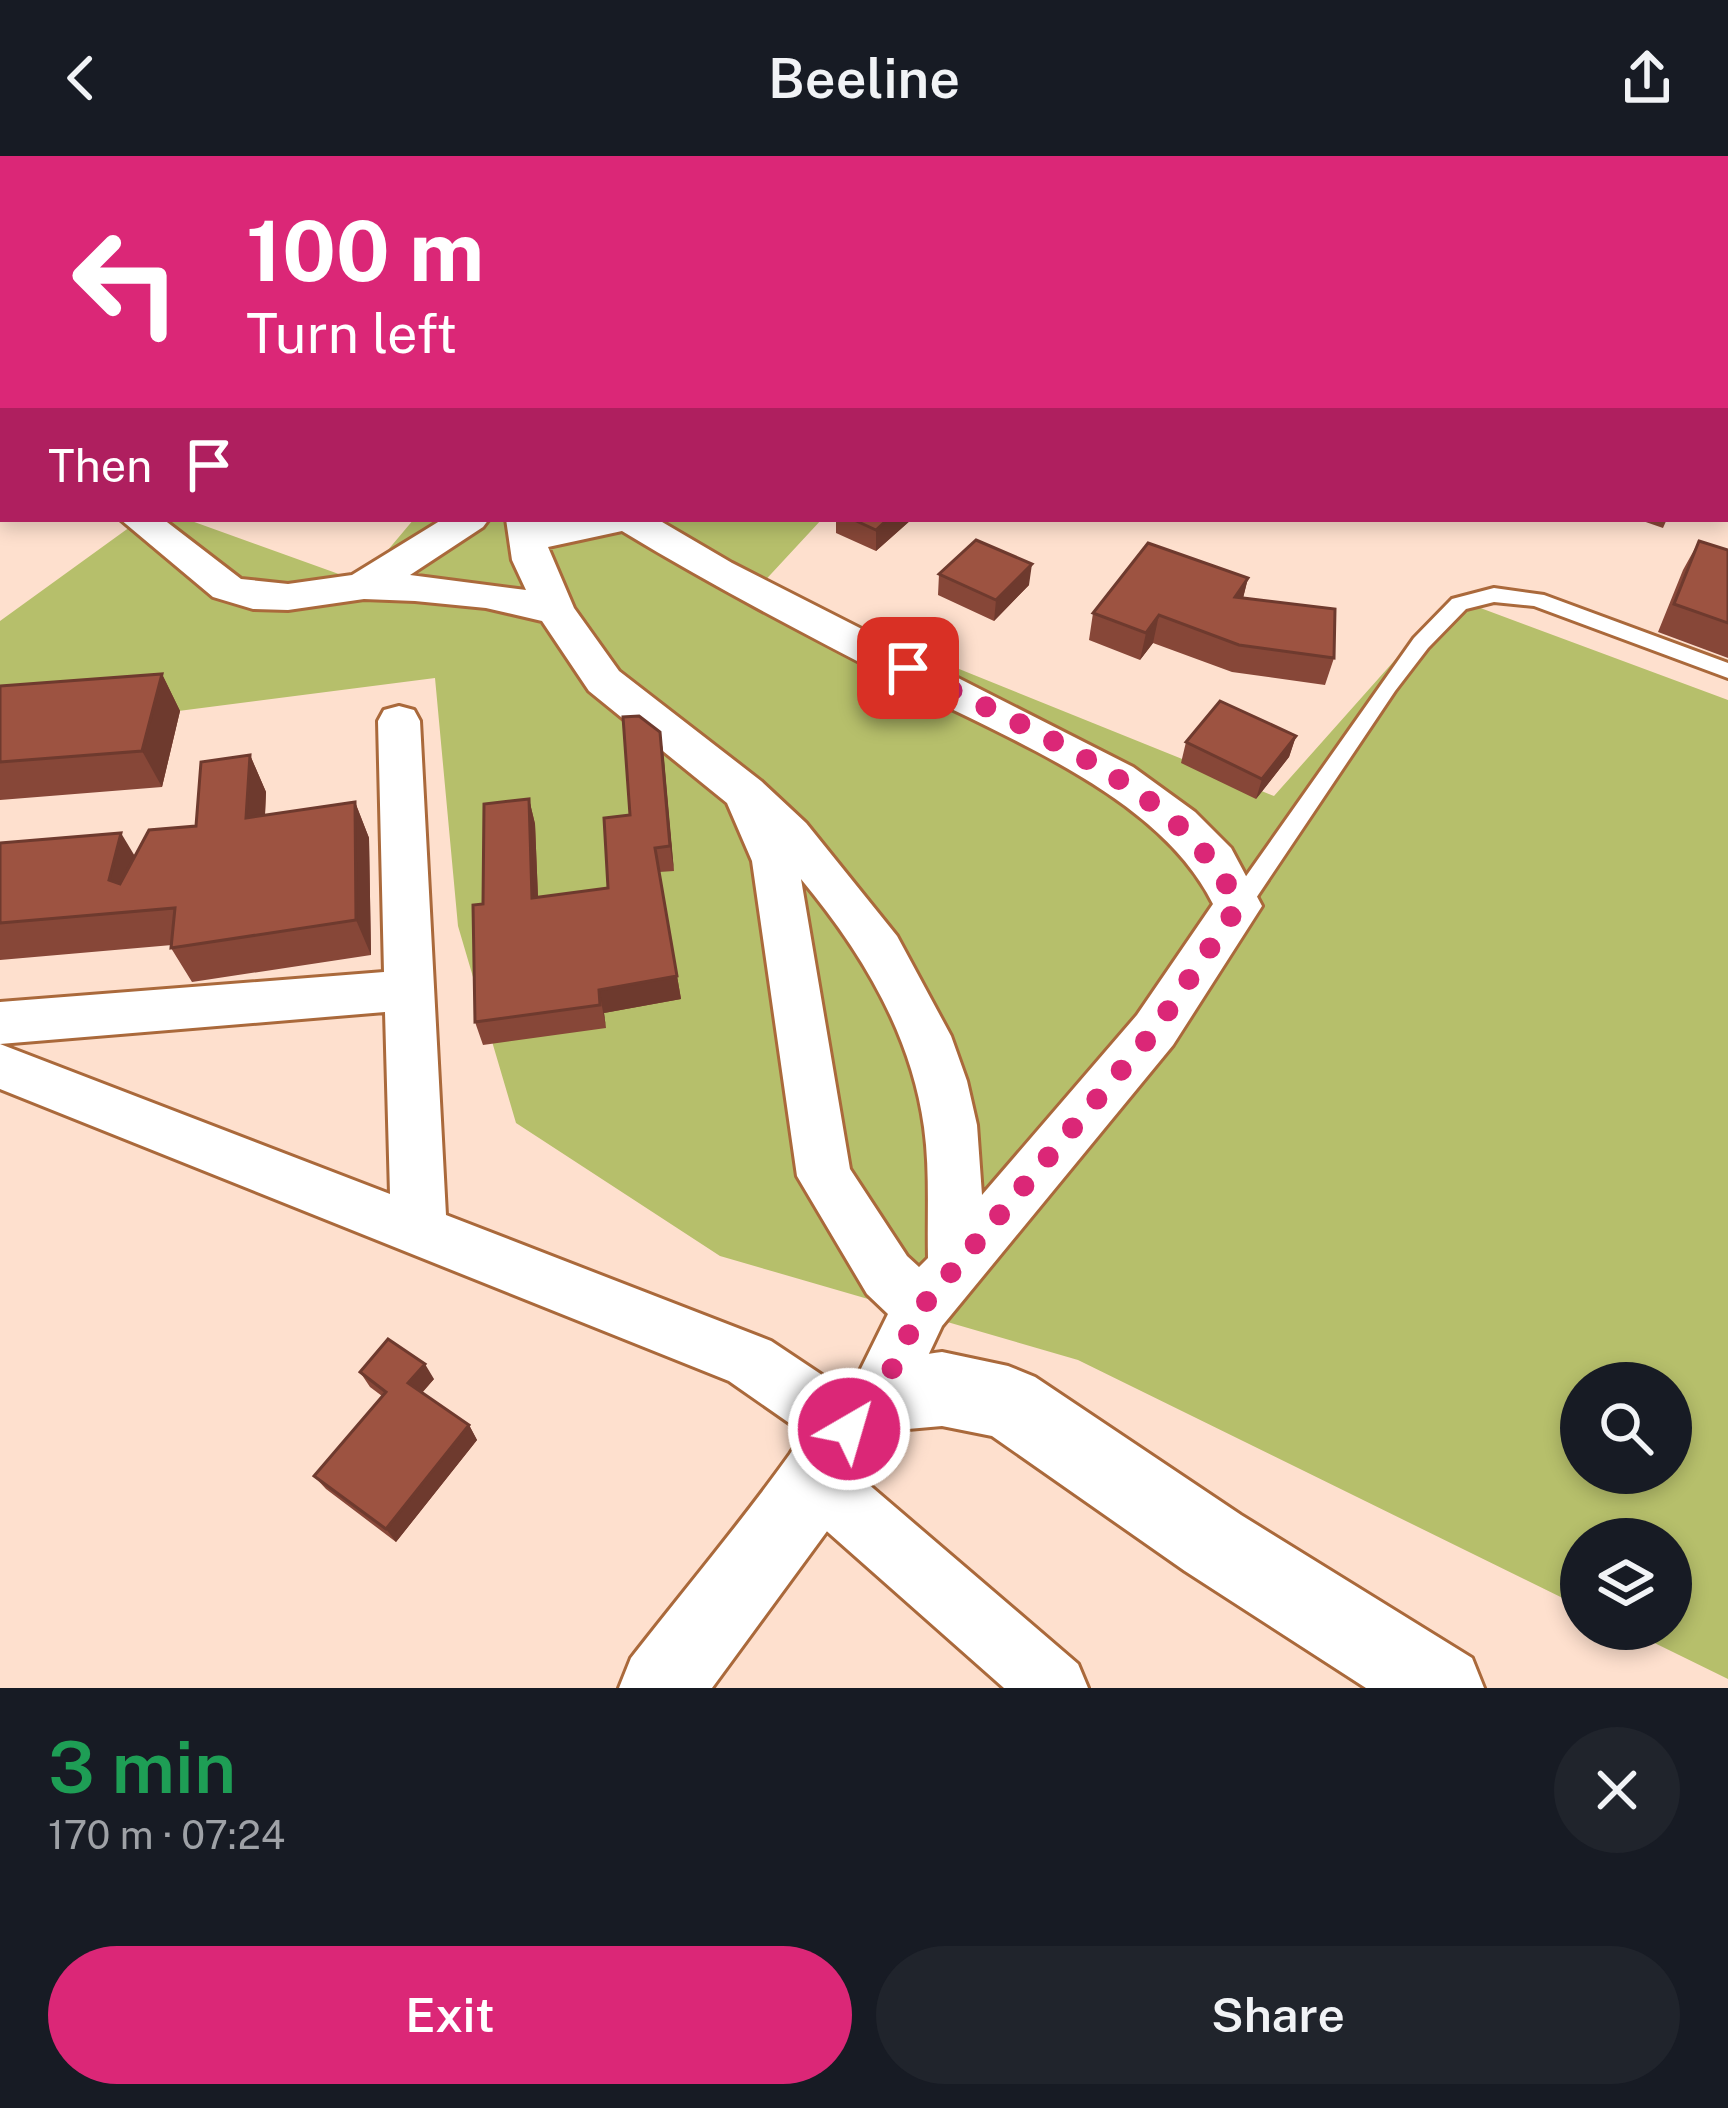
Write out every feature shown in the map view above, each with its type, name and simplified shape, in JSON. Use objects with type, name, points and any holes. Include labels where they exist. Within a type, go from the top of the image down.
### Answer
[{"type":"street","points":[[143,522],[227,588],[254,596],[444,586],[507,596],[556,612]]},
{"type":"street","points":[[362,587],[455,522]]},
{"type":"street","points":[[604,522],[526,530],[530,560],[556,612],[604,681],[806,848],[872,936],[927,1042],[950,1123],[956,1264]]},
{"type":"street","points":[[631,522],[1117,778],[1179,824],[1216,860],[1238,906],[1155,1030],[922,1307],[846,1439],[662,1688]]},
{"type":"street","points":[[398,721],[419,1229]]},
{"type":"street","points":[[745,793],[775,861],[824,1176],[887,1275],[922,1307]]},
{"type":"street","points":[[0,1024],[409,991]]},
{"type":"street","points":[[0,1066],[750,1361],[846,1439],[1054,1688]]},
{"type":"street","points":[[846,1439],[904,1393],[942,1389],[1008,1403],[1213,1543],[1442,1688]]},
{"type":"lane","points":[[1238,906],[1388,686],[1433,628],[1460,604],[1494,595],[1537,600],[1728,671]]},
{"type":"green space","points":[[137,522],[194,522],[361,582],[411,522],[819,522],[758,588],[1274,796],[1451,597],[1728,700],[1728,1679],[1669,1650],[1692,1650],[1692,1518],[1560,1518],[1560,1597],[1078,1360],[720,1256],[516,1123],[458,926],[435,678],[0,734],[0,621]]},
{"type":"building","points":[[859,522],[885,522],[876,530]]},
{"type":"building","points":[[976,540],[1032,564],[996,600],[939,574]]},
{"type":"building","points":[[1699,541],[1728,550],[1728,623],[1674,604]]},
{"type":"building","points":[[1148,543],[1248,578],[1235,597],[1335,609],[1334,658],[1239,645],[1159,615],[1146,633],[1093,613]]},
{"type":"building","points":[[162,674],[142,751],[0,762],[0,686]]},
{"type":"building","points":[[1220,701],[1296,736],[1262,779],[1186,742]]},
{"type":"building","points":[[639,716],[660,732],[670,846],[655,848],[677,976],[599,990],[600,1005],[475,1022],[473,905],[483,904],[484,804],[529,799],[532,898],[608,888],[604,818],[630,815],[623,717]]},
{"type":"building","points":[[250,755],[246,818],[355,802],[356,920],[171,948],[175,908],[0,923],[0,843],[121,833],[109,880],[120,884],[149,830],[196,826],[201,762]]},
{"type":"building","points":[[388,1339],[425,1364],[408,1383],[469,1425],[386,1529],[314,1476],[386,1392],[360,1372]]},
{"type":"route","points":[[849,1429],[873,1408],[922,1307],[1155,1030],[1238,906],[1216,860],[1179,824],[1117,778],[908,668]]}]
